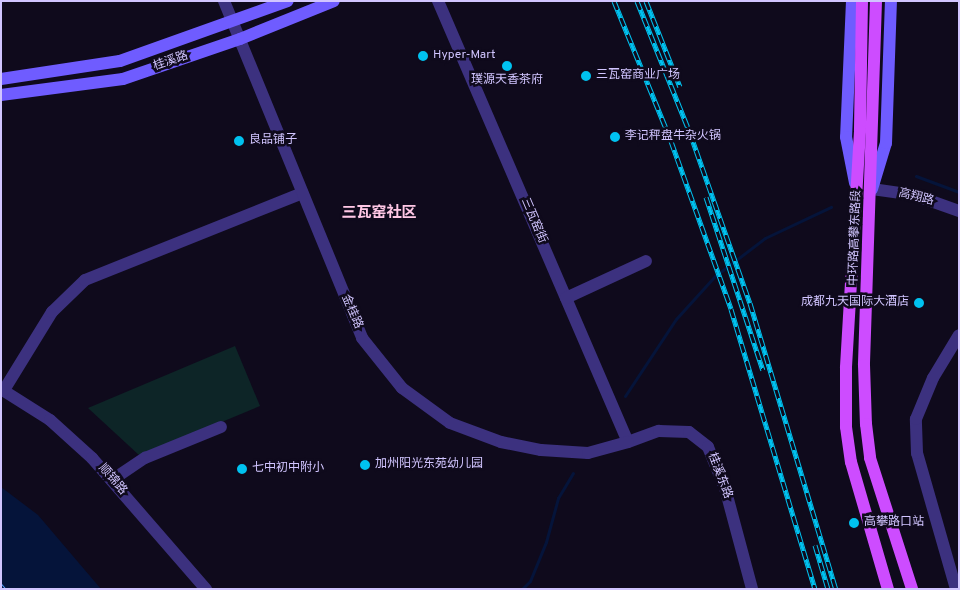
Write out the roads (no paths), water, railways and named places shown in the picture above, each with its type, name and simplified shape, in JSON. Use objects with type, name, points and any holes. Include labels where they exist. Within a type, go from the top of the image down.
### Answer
[{"type":"main road","name":"桂溪路","points":[[1,79],[120,61],[288,1]]},
{"type":"main road","name":"桂溪路","points":[[1,95],[123,79],[240,39],[334,1]]},
{"type":"main road","points":[[852,1],[846,137],[855,187]]},
{"type":"main road","name":"中环路高攀东路段","points":[[862,1],[866,129],[872,189],[864,365],[866,424],[870,458],[912,589]]},
{"type":"main road","name":"中环路高攀东路段","points":[[876,1],[866,129],[855,187],[846,368],[846,427],[851,462],[888,589]]},
{"type":"main road","points":[[872,189],[886,144],[891,1]]},
{"type":"street","name":"金桂路","points":[[224,1],[362,338],[402,388],[450,424],[501,442],[541,450],[588,453],[628,442]]},
{"type":"street","name":"三瓦窑街","points":[[438,1],[628,442]]},
{"type":"street","name":"高翔路","points":[[872,189],[914,195],[959,211]]},
{"type":"street","points":[[2,390],[52,312],[85,280],[302,193]]},
{"type":"street","points":[[566,298],[646,261]]},
{"type":"street","points":[[956,589],[917,453],[916,419],[933,378],[959,335]]},
{"type":"street","name":"顺锦路","points":[[2,390],[50,420],[112,480],[206,589]]},
{"type":"street","points":[[112,480],[145,458],[221,427]]},
{"type":"street","name":"桂溪东路","points":[[628,442],[659,431],[689,432],[708,447],[725,488],[752,589]]},
{"type":"water","points":[[1,487],[38,515],[101,589],[1,589]]},
{"type":"waterway","points":[[916,176],[959,192]]},
{"type":"waterway","points":[[625,396],[676,319],[715,276],[765,238],[831,207]]},
{"type":"waterway","points":[[522,589],[530,581],[546,542],[558,498],[573,473]]},
{"type":"railway","points":[[614,1],[671,141],[731,309],[815,589]]},
{"type":"railway","points":[[637,1],[690,133],[750,303],[836,589]]},
{"type":"railway","points":[[646,1],[680,87]]},
{"type":"railway","points":[[706,197],[763,370]]},
{"type":"railway","points":[[815,545],[828,589]]},
{"type":"place","name":"Hyper-Mart","points":[[423,56]]},
{"type":"place","name":"璞源天香茶府","points":[[507,66]]},
{"type":"place","name":"三瓦窑商业广场","points":[[586,76]]},
{"type":"place","name":"李记秤盘牛杂火锅","points":[[615,137]]},
{"type":"place","name":"良品铺子","points":[[239,141]]},
{"type":"place","name":"成都九天国际大酒店","points":[[919,303]]},
{"type":"place","name":"加州阳光东苑幼儿园","points":[[365,465]]},
{"type":"place","name":"七中初中附小","points":[[242,469]]},
{"type":"place","name":"高攀路口站","points":[[854,523]]},
{"type":"district","name":"三瓦窑社区","points":[[379,214]]}]
